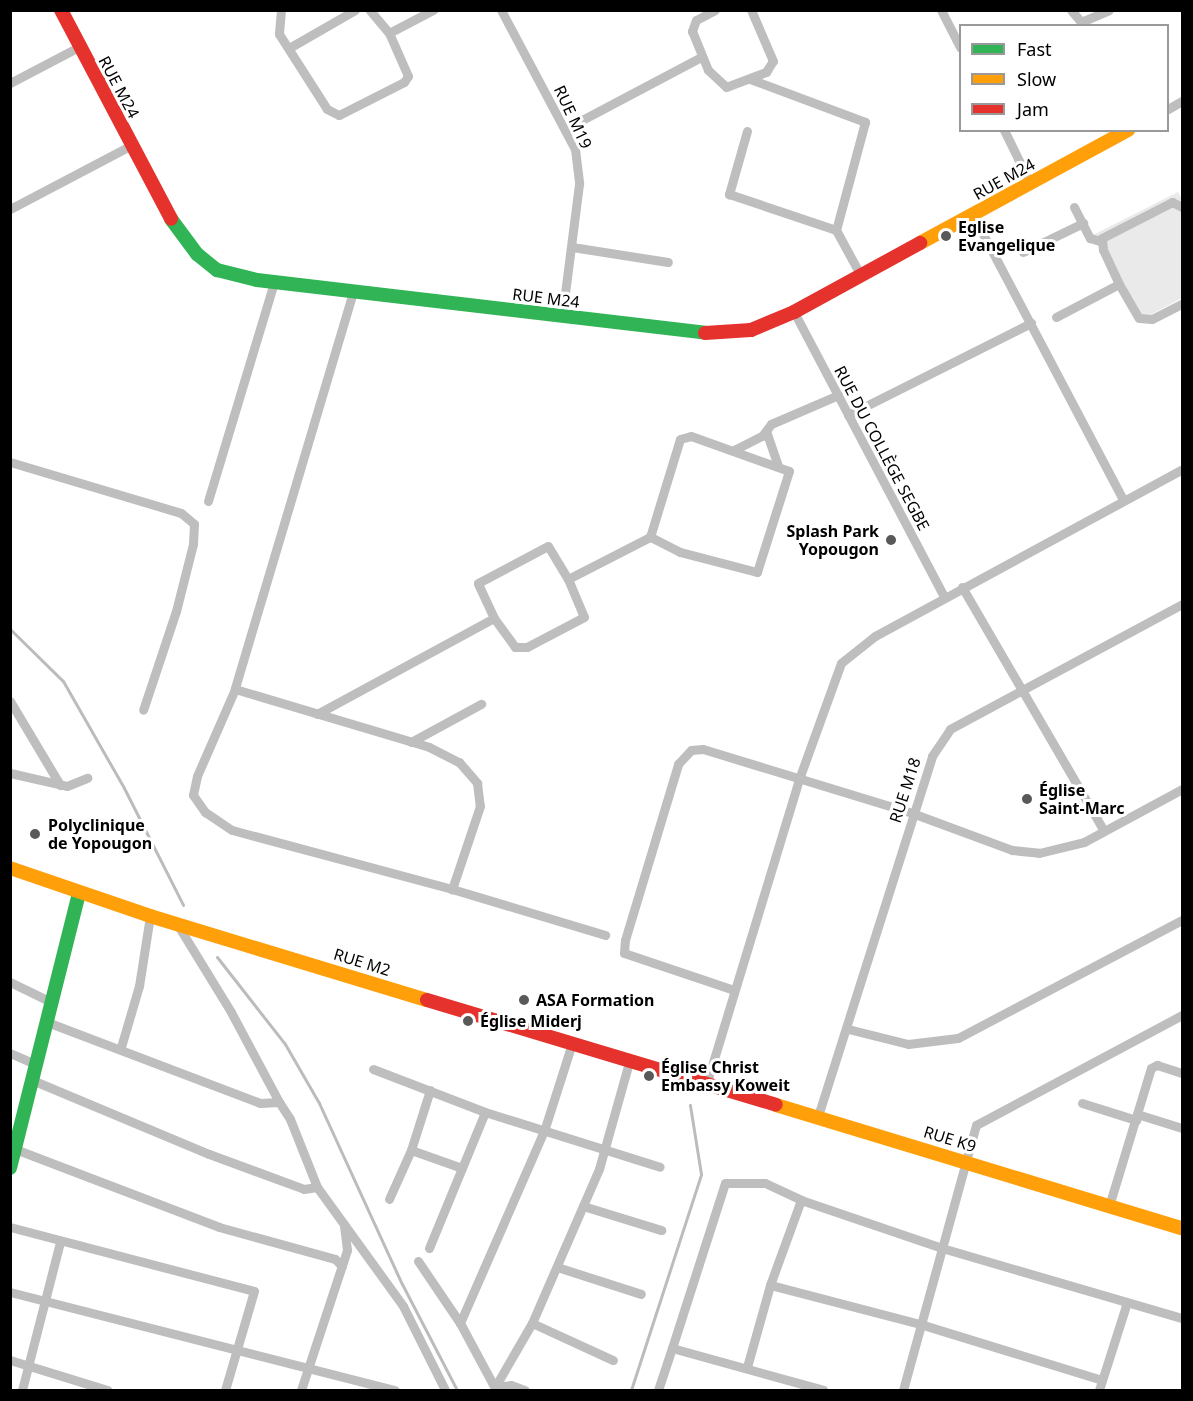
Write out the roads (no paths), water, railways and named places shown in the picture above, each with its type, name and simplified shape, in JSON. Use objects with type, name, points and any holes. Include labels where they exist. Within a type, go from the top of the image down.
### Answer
[{"type":"street","name":"RUE M24","points":[[61,10],[169,216],[197,254],[230,275],[562,317],[733,334],[794,312],[1124,132]]},
{"type":"street","points":[[281,10],[278,28],[289,48],[327,109],[339,115],[407,80],[408,71],[389,33],[370,10]]},
{"type":"street","points":[[289,48],[356,10]]},
{"type":"street","points":[[389,33],[433,10]]},
{"type":"street","name":"RUE M19","points":[[501,10],[575,149],[579,184],[562,317]]},
{"type":"street","points":[[715,10],[693,25],[692,36],[714,78],[726,87],[766,72],[773,61],[751,10]]},
{"type":"street","points":[[941,10],[959,45]]},
{"type":"street","points":[[1071,10],[1081,22],[1109,10]]},
{"type":"street","points":[[10,83],[79,47]]},
{"type":"street","points":[[565,129],[701,57]]},
{"type":"street","points":[[750,79],[864,122],[836,230]]},
{"type":"street","points":[[747,131],[729,194],[836,230],[861,276]]},
{"type":"street","points":[[1005,132],[1030,183]]},
{"type":"street","points":[[10,209],[132,145]]},
{"type":"street","points":[[1074,207],[1091,239],[1100,241],[1172,202],[1182,207]]},
{"type":"street","points":[[973,215],[1124,500]]},
{"type":"street","points":[[1023,252],[1083,223]]},
{"type":"street","points":[[1100,241],[1119,284],[1139,318],[1152,319],[1182,304]]},
{"type":"street","points":[[572,247],[668,262]]},
{"type":"street","points":[[208,501],[274,282]]},
{"type":"street","points":[[1056,316],[1119,284]]},
{"type":"street","points":[[353,292],[235,689],[194,785],[193,795],[206,812],[232,830],[452,889],[605,935]]},
{"type":"street","name":"RUE DU COLLÈGE SEGBE","points":[[794,312],[944,597]]},
{"type":"street","points":[[848,415],[1031,323]]},
{"type":"street","points":[[734,450],[766,431],[771,424],[837,395]]},
{"type":"street","points":[[766,431],[778,465]]},
{"type":"street","points":[[568,579],[650,537],[680,439],[691,436],[787,468],[788,474],[757,572],[680,552],[650,537]]},
{"type":"street","points":[[10,462],[180,513],[194,524],[193,544],[176,611],[143,710]]},
{"type":"street","points":[[707,1082],[799,779],[841,663],[875,636],[1182,469]]},
{"type":"street","points":[[548,546],[585,614],[582,620],[521,648],[510,645],[494,618],[478,589],[480,581],[548,546]]},
{"type":"street","points":[[962,587],[1104,831]]},
{"type":"street","name":"RUE M18","points":[[818,1116],[848,1029],[912,813],[932,756],[950,729],[1182,604]]},
{"type":"street","points":[[317,714],[494,618]]},
{"type":"street","points":[[235,689],[411,742],[459,762],[477,783],[480,806],[452,889]]},
{"type":"street","points":[[10,701],[60,785]]},
{"type":"street","points":[[411,742],[481,704]]},
{"type":"street","points":[[734,990],[624,953],[625,940],[678,764],[691,750],[703,749],[912,813],[1012,850],[1039,853],[1084,842],[1182,789]]},
{"type":"street","points":[[10,773],[60,785],[87,778]]},
{"type":"street","name":"RUE M2","points":[[10,868],[79,894],[150,916],[707,1082]]},
{"type":"street","points":[[10,1168],[15,1149],[15,1124],[32,1080],[34,1064],[47,1022],[79,894]]},
{"type":"street","points":[[121,1047],[139,986],[150,916]]},
{"type":"street","points":[[848,1029],[908,1044],[958,1038],[1182,920]]},
{"type":"street","points":[[177,924],[231,1012],[290,1119],[317,1187],[404,1306],[445,1390]]},
{"type":"street","points":[[10,982],[51,1002]]},
{"type":"street","points":[[903,1390],[976,1125],[1182,1015]]},
{"type":"street","points":[[47,1022],[121,1047],[260,1103],[279,1102]]},
{"type":"street","points":[[460,1323],[544,1131],[572,1043]]},
{"type":"street","points":[[10,1053],[34,1064]]},
{"type":"street","points":[[496,1389],[532,1323],[584,1206],[606,1148],[630,1059]]},
{"type":"street","points":[[1109,1206],[1153,1066],[1182,1072]]},
{"type":"street","points":[[373,1069],[485,1112],[606,1148],[660,1167]]},
{"type":"street","points":[[32,1080],[220,1158],[304,1189],[317,1187]]},
{"type":"street","name":"RUE K9","points":[[707,1082],[1182,1228]]},
{"type":"street","points":[[389,1199],[411,1150],[430,1090]]},
{"type":"street","points":[[1082,1103],[1182,1128]]},
{"type":"street","points":[[429,1248],[485,1112]]},
{"type":"street","points":[[15,1149],[219,1227],[335,1259],[342,1266]]},
{"type":"street","points":[[411,1150],[462,1168]]},
{"type":"street","points":[[658,1390],[725,1183],[765,1183],[801,1200],[942,1248],[1182,1318]]},
{"type":"street","points":[[747,1367],[770,1286],[801,1200]]},
{"type":"street","points":[[584,1206],[662,1230]]},
{"type":"street","points":[[301,1390],[307,1365],[347,1250],[344,1224]]},
{"type":"street","points":[[10,1227],[60,1242],[252,1290],[225,1390]]},
{"type":"street","points":[[22,1390],[60,1242]]},
{"type":"street","points":[[418,1261],[460,1323],[485,1374],[496,1389]]},
{"type":"street","points":[[557,1267],[641,1294]]},
{"type":"street","points":[[770,1286],[920,1324],[1102,1380]]},
{"type":"street","points":[[10,1292],[236,1350],[307,1365],[395,1390]]},
{"type":"street","points":[[1099,1390],[1127,1302]]},
{"type":"street","points":[[532,1323],[613,1360]]},
{"type":"street","points":[[672,1348],[823,1390]]},
{"type":"street","points":[[10,1360],[107,1390]]},
{"type":"street","points":[[496,1389],[511,1385],[525,1390]]},
{"type":"waterway","points":[[10,629],[63,681],[124,788],[183,905]]},
{"type":"waterway","points":[[217,957],[285,1044],[319,1103],[402,1284],[457,1390]]},
{"type":"waterway","points":[[631,1390],[701,1174],[690,1105]]},
{"type":"place","name":"Eglise Evangelique","points":[[946,236]]},
{"type":"place","name":"Splash Park Yopougon","points":[[891,540]]},
{"type":"place","name":"Église Saint-Marc","points":[[1027,799]]},
{"type":"place","name":"Polyclinique de Yopougon","points":[[35,834]]},
{"type":"place","name":"ASA Formation","points":[[524,1000]]},
{"type":"place","name":"Église Miderj","points":[[468,1021]]},
{"type":"place","name":"Église Christ Embassy Koweit","points":[[649,1076]]}]
